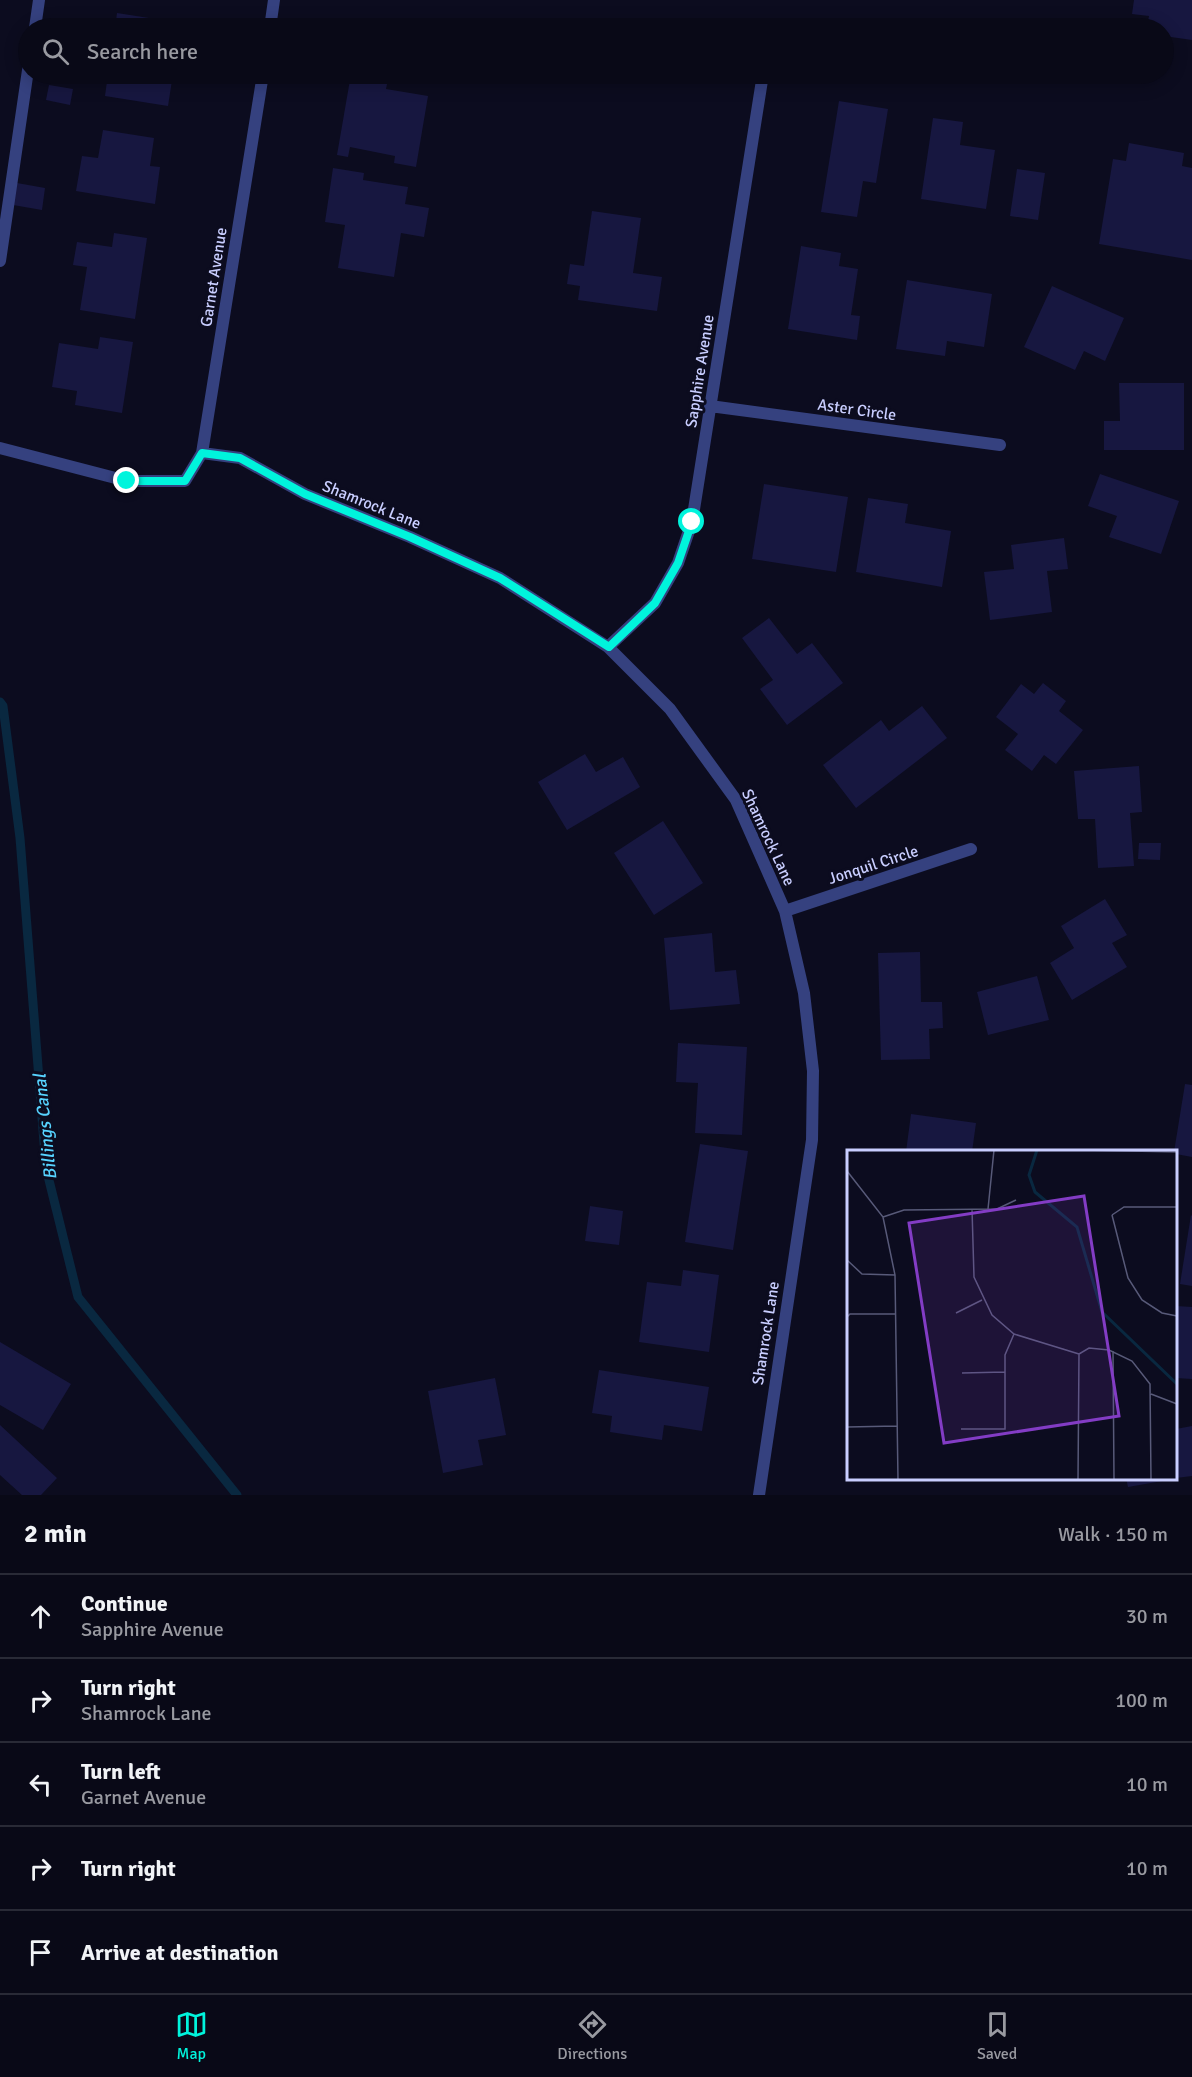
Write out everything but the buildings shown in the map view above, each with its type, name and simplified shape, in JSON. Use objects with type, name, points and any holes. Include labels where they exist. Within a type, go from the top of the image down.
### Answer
[{"type":"street","points":[[36,18],[39,0]]},
{"type":"street","points":[[271,18],[274,0]]},
{"type":"street","points":[[0,261],[26,84]]},
{"type":"street","name":"Garnet Avenue","points":[[0,448],[127,481],[185,481],[202,453],[261,84]]},
{"type":"street","name":"Sapphire Avenue","points":[[609,647],[655,603],[678,563],[692,522],[761,84]]},
{"type":"street","name":"Aster Circle","points":[[710,406],[999,445]]},
{"type":"street","name":"Shamrock Lane","points":[[202,453],[240,458],[305,494],[410,537],[500,578],[609,647],[670,709],[736,800],[784,911],[804,993],[813,1071],[812,1140],[759,1495]]},
{"type":"street","name":"Jonquil Circle","points":[[784,911],[971,849]]},
{"type":"waterway","name":"Billings Canal","points":[[0,702],[3,706],[20,838],[46,1168],[78,1297],[237,1495]]},
{"type":"route","points":[[127,481],[185,481],[202,453],[240,458],[305,494],[410,537],[500,578],[609,647],[655,603],[678,563],[692,522]]}]
